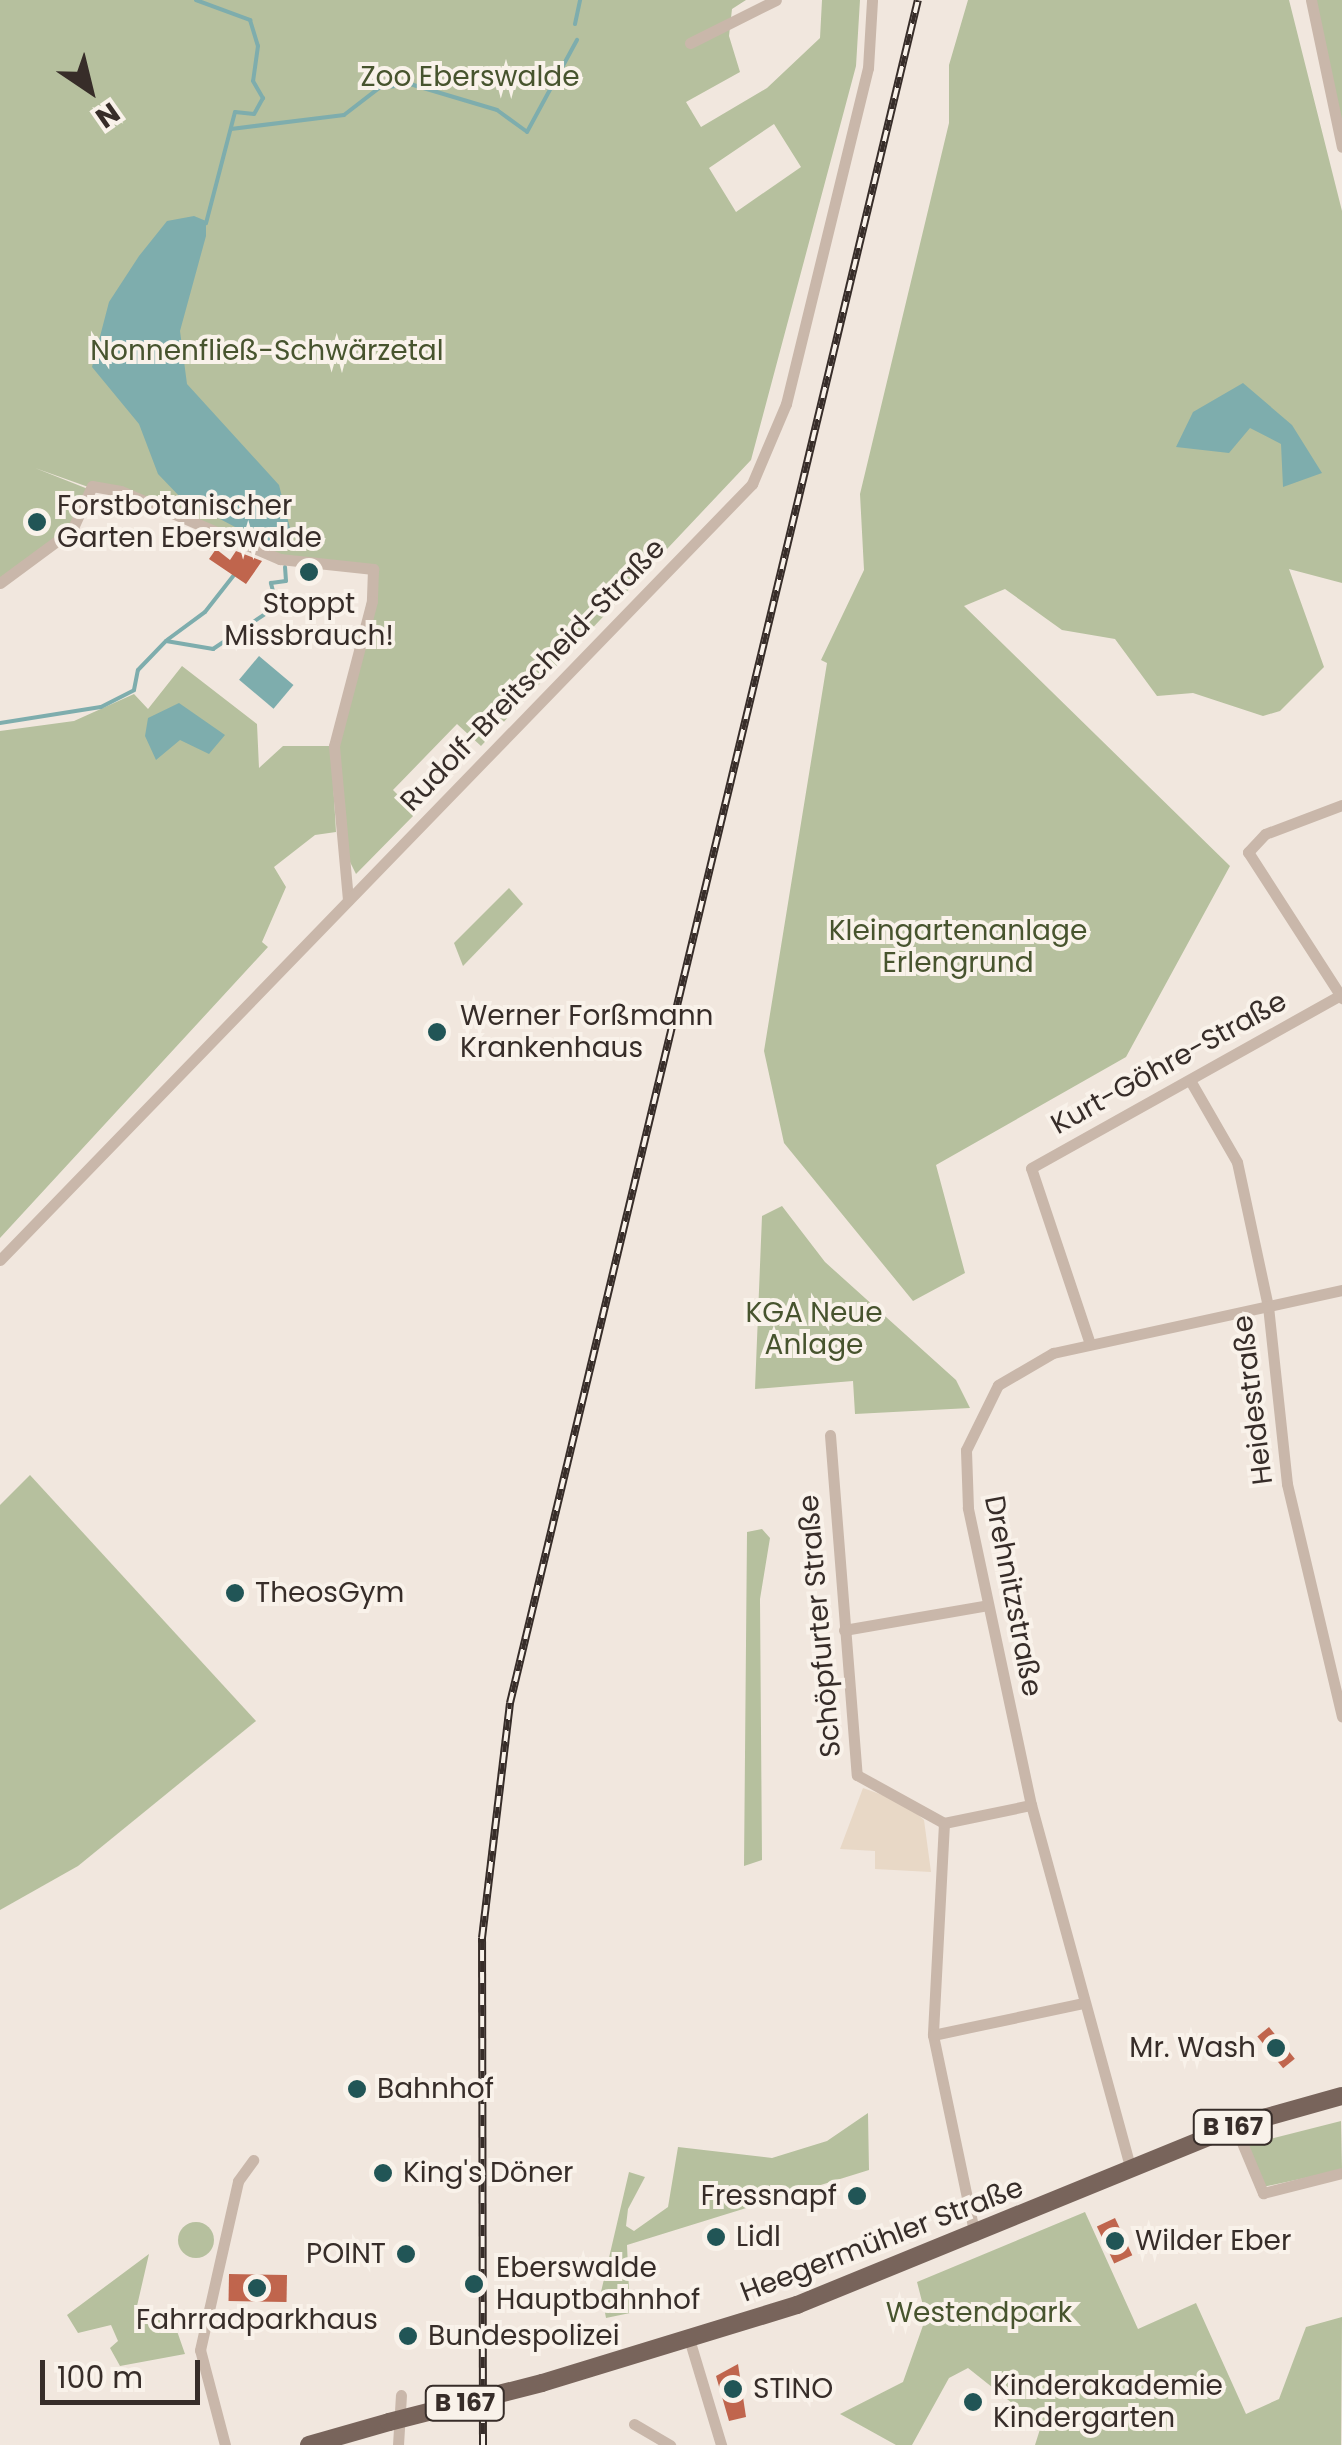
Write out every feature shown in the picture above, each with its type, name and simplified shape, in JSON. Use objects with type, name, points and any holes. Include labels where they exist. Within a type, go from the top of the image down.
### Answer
[{"type":"main road","name":"Heegermühler Straße","points":[[309,2445],[690,2342],[975,2236],[1234,2126],[1342,2096]]},
{"type":"street","points":[[690,43],[776,0]]},
{"type":"street","name":"Rudolf-Breitscheid-Straße","points":[[0,1260],[762,468],[786,404],[868,68],[872,0]]},
{"type":"street","points":[[1311,0],[1342,147]]},
{"type":"street","points":[[0,582],[72,530],[92,486],[256,550],[364,562],[376,576],[334,746],[348,900]]},
{"type":"street","points":[[1341,997],[1248,852],[1264,834],[1342,804]]},
{"type":"street","name":"Kurt-Göhre-Straße","points":[[1089,1341],[1031,1168],[1341,997]]},
{"type":"street","name":"Heidestraße","points":[[1190,1082],[1237,1162],[1268,1306],[1287,1484],[1342,1717]]},
{"type":"street","name":"Drehnitzstraße","points":[[1131,2170],[1031,1805],[988,1605],[964,1471],[974,1428],[998,1385],[1018,1368],[1089,1341],[1342,1290]]},
{"type":"street","name":"Schöpfurter Straße","points":[[830,1436],[857,1775],[944,1823]]},
{"type":"street","points":[[844,1630],[988,1605]]},
{"type":"street","points":[[975,2236],[933,2035],[944,1823],[1031,1805]]},
{"type":"street","points":[[933,2035],[1083,2003]]},
{"type":"street","points":[[1234,2126],[1263,2193],[1342,2173]]},
{"type":"street","points":[[225,2445],[200,2350],[238,2181],[253,2160]]},
{"type":"street","points":[[690,2342],[720,2445]]},
{"type":"street","points":[[398,2445],[401,2396]]},
{"type":"street","points":[[634,2424],[670,2445]]},
{"type":"green space","points":[[0,0],[746,0],[732,9],[729,36],[740,72],[686,102],[701,127],[767,88],[820,38],[822,0],[860,0],[856,66],[751,460],[481,746],[457,724],[393,790],[416,813],[356,874],[346,854],[335,746],[375,566],[276,554],[35,468],[88,489],[69,529],[0,579]],"holes":[[[774,124],[801,167],[736,212],[709,168]]]},
{"type":"green space","name":"Kleingartenanlage Erlengrund","points":[[968,0],[1289,0],[1342,211],[1342,583],[1289,569],[1324,667],[1280,711],[1263,716],[1193,693],[1157,696],[1115,639],[1062,630],[1005,589],[964,606],[1230,866],[1126,1057],[936,1165],[965,1273],[913,1301],[784,1143],[764,1051],[827,663],[821,660],[864,570],[860,494],[949,123],[949,65]]},
{"type":"green space","points":[[1315,0],[1342,0],[1342,125]]},
{"type":"green space","points":[[182,666],[257,724],[259,768],[283,746],[331,746],[336,832],[315,835],[274,867],[286,887],[262,942],[268,947],[0,1238],[0,731],[74,721],[134,694],[148,709]]},
{"type":"green space","points":[[509,888],[523,904],[463,966],[454,943]]},
{"type":"green space","name":"KGA Neue Anlage","points":[[782,1206],[825,1262],[956,1380],[970,1408],[855,1414],[853,1381],[755,1389],[762,1216]]},
{"type":"green space","points":[[30,1475],[256,1721],[78,1866],[0,1910],[0,1505]]},
{"type":"green space","points":[[762,1529],[770,1538],[760,1599],[762,1860],[744,1866],[747,1532]]},
{"type":"green space","points":[[868,2113],[869,2170],[627,2245],[630,2313],[606,2318],[601,2292],[629,2172],[645,2177],[628,2209],[626,2226],[634,2231],[668,2207],[678,2147],[772,2158],[827,2141]]},
{"type":"green space","points":[[1341,2121],[1342,2170],[1263,2187],[1246,2145]]},
{"type":"green space","name":"Westendpark","points":[[1085,2212],[1138,2329],[1196,2303],[1246,2414],[1279,2399],[1306,2327],[1342,2317],[1341,2445],[1035,2445],[1041,2426],[968,2368],[949,2378],[912,2445],[896,2445],[840,2414],[903,2382],[926,2317],[917,2282]]},
{"type":"green space","points":[[196,2222],[209,2227],[214,2240],[209,2253],[196,2258],[183,2253],[178,2240],[183,2227]]},
{"type":"green space","points":[[149,2254],[137,2306],[177,2331],[185,2354],[120,2366],[110,2348],[118,2341],[111,2325],[78,2333],[67,2315]]},
{"type":"shaded area","points":[[863,1788],[905,1803],[924,1820],[931,1872],[875,1869],[875,1851],[840,1849]]},
{"type":"water","points":[[194,216],[206,221],[206,236],[180,331],[187,384],[279,485],[292,536],[279,550],[182,499],[158,474],[139,424],[92,367],[109,302],[139,256],[167,221]]},
{"type":"water","points":[[1243,383],[1292,425],[1322,473],[1283,487],[1281,444],[1250,428],[1229,453],[1176,447],[1193,412]]},
{"type":"water","points":[[259,656],[293,685],[274,709],[239,680]]},
{"type":"water","points":[[179,703],[225,735],[209,754],[180,740],[156,760],[145,736],[148,718]]},
{"type":"building","points":[[216,549],[230,560],[236,551],[262,561],[246,584],[209,559]]},
{"type":"building","name":"Mr. Wash","points":[[1269,2027],[1295,2059],[1283,2068],[1257,2036]]},
{"type":"building","name":"Wilder Eber","points":[[1115,2218],[1132,2255],[1114,2264],[1097,2226]]},
{"type":"building","name":"Fahrradparkhaus","points":[[229,2274],[287,2275],[287,2302],[229,2301]]},
{"type":"building","name":"STINO","points":[[738,2364],[746,2417],[729,2421],[716,2376]]},
{"type":"waterway","points":[[196,0],[250,20],[258,46],[253,81],[263,98],[254,114],[235,112],[206,223]]},
{"type":"waterway","points":[[575,24],[580,0]]},
{"type":"waterway","points":[[231,129],[344,115],[379,88],[410,84],[497,110],[527,132],[577,40]]},
{"type":"waterway","points":[[0,723],[101,707],[134,690],[138,670],[166,641],[213,649],[277,606],[271,583],[286,581],[285,567]]},
{"type":"waterway","points":[[167,640],[205,612],[234,575]]},
{"type":"railway","points":[[483,2445],[482,1938],[510,1703],[918,0]]},
{"type":"place","name":"Forstbotanischer Garten Eberswalde","points":[[37,522]]},
{"type":"place","name":"Stoppt Missbrauch!","points":[[309,572]]},
{"type":"place","name":"Werner Forßmann Krankenhaus","points":[[437,1032]]},
{"type":"place","name":"TheosGym","points":[[235,1593]]},
{"type":"place","name":"Mr. Wash","points":[[1276,2048]]},
{"type":"place","name":"Bahnhof","points":[[357,2089]]},
{"type":"place","name":"King's Döner","points":[[383,2173]]},
{"type":"place","name":"Fressnapf","points":[[857,2196]]},
{"type":"place","name":"Lidl","points":[[716,2237]]},
{"type":"place","name":"Wilder Eber","points":[[1115,2241]]},
{"type":"place","name":"POINT","points":[[406,2254]]},
{"type":"place","name":"Eberswalde Hauptbahnhof","points":[[474,2284]]},
{"type":"place","name":"Fahrradparkhaus","points":[[257,2288]]},
{"type":"place","name":"Bundespolizei","points":[[408,2336]]},
{"type":"place","name":"STINO","points":[[733,2389]]},
{"type":"place","name":"Kinderakademie Kindergarten","points":[[973,2402]]},
{"type":"park label","name":"Zoo Eberswalde","points":[[470,77]]},
{"type":"park label","name":"Nonnenfließ-Schwärzetal","points":[[267,351]]}]
